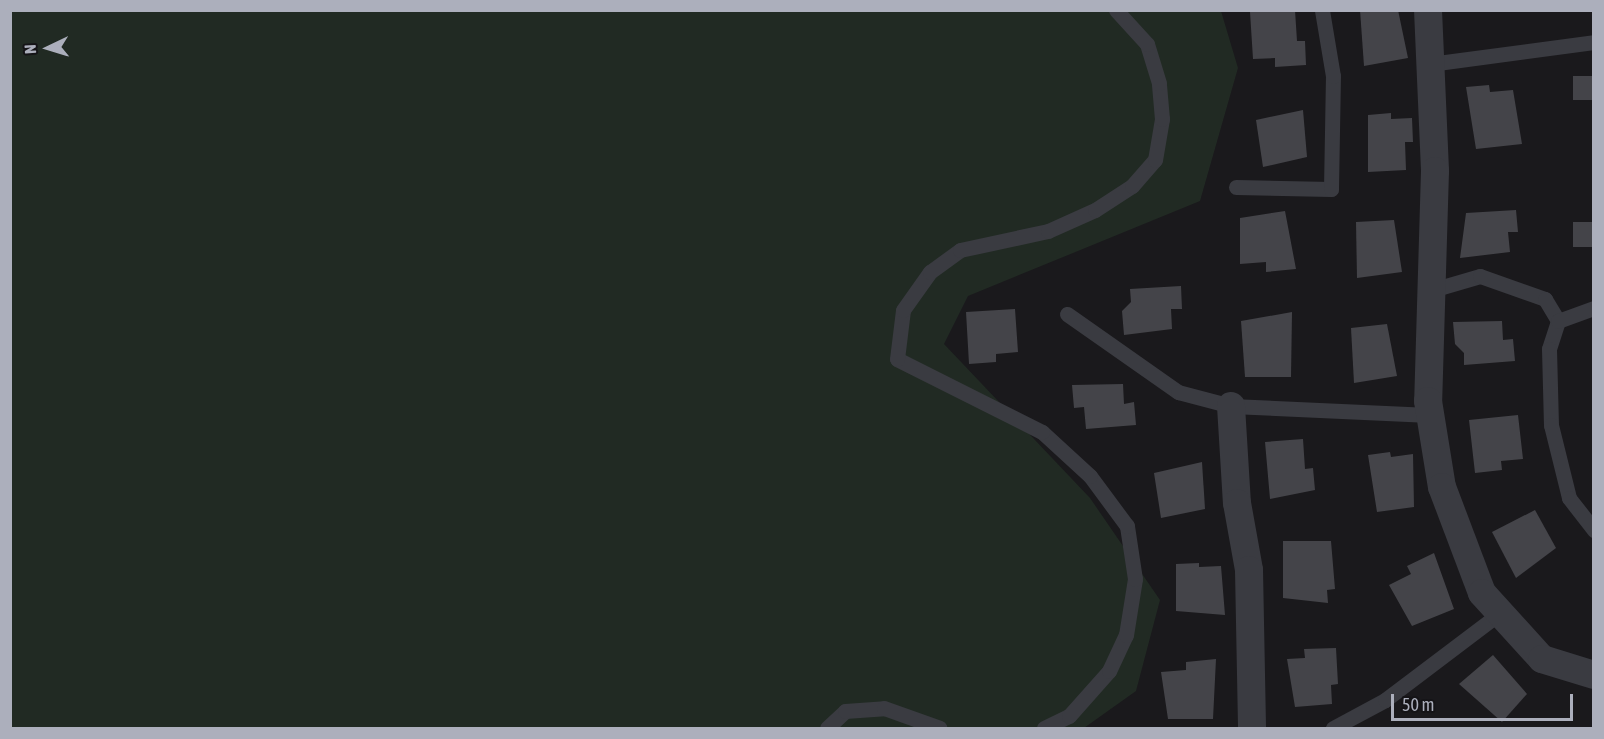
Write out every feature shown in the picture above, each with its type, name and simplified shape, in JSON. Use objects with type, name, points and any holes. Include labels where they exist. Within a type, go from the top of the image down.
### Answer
[{"type":"street","points":[[1428,10],[1435,171],[1430,415],[1442,487],[1482,593],[1542,659],[1593,675]]},
{"type":"street","points":[[1231,406],[1237,503],[1249,570],[1252,729]]},
{"type":"lane","points":[[1044,729],[1070,716],[1109,671],[1126,635],[1135,579],[1127,526],[1090,476],[1041,432],[897,359],[903,310],[930,272],[960,250],[1048,231],[1095,210],[1132,186],[1155,160],[1162,119],[1159,83],[1147,44],[1116,10]]},
{"type":"lane","points":[[1236,187],[1331,189],[1333,76],[1322,10]]},
{"type":"lane","points":[[1430,64],[1593,42]]},
{"type":"lane","points":[[1432,290],[1480,276],[1545,299],[1558,321],[1549,350],[1551,425],[1569,498],[1593,530]]},
{"type":"lane","points":[[1558,321],[1593,308]]},
{"type":"lane","points":[[1067,314],[1178,392],[1231,406],[1430,415]]},
{"type":"lane","points":[[1333,729],[1385,700],[1500,613]]},
{"type":"lane","points":[[826,729],[845,711],[884,708],[940,729]]},
{"type":"shaded area","points":[[10,11],[1221,11],[1238,68],[1200,201],[968,296],[944,344],[1090,498],[1160,600],[1136,691],[1084,728],[11,728]]},
{"type":"building","points":[[1295,10],[1297,41],[1305,41],[1306,65],[1275,67],[1275,58],[1253,59],[1250,12]]},
{"type":"building","points":[[1360,10],[1398,10],[1408,58],[1364,66]]},
{"type":"building","points":[[1573,76],[1593,76],[1593,100],[1573,100]]},
{"type":"building","points":[[1489,85],[1490,92],[1513,90],[1522,144],[1476,149],[1466,87]]},
{"type":"building","points":[[1303,110],[1307,157],[1263,167],[1256,120]]},
{"type":"building","points":[[1391,113],[1391,119],[1412,118],[1413,142],[1405,142],[1406,170],[1368,172],[1368,115]]},
{"type":"building","points":[[1516,210],[1518,232],[1508,232],[1510,252],[1460,258],[1466,213]]},
{"type":"building","points":[[1285,211],[1296,269],[1266,272],[1266,262],[1240,264],[1240,218]]},
{"type":"building","points":[[1394,220],[1402,272],[1357,278],[1356,222]]},
{"type":"building","points":[[1573,222],[1593,222],[1593,247],[1573,247]]},
{"type":"building","points":[[1181,286],[1182,309],[1171,309],[1172,329],[1124,335],[1122,311],[1131,302],[1130,289]]},
{"type":"building","points":[[1015,309],[1018,352],[996,354],[996,362],[969,364],[966,312]]},
{"type":"building","points":[[1292,312],[1291,377],[1245,377],[1241,321]]},
{"type":"building","points":[[1502,321],[1503,340],[1513,339],[1515,361],[1464,365],[1464,353],[1455,344],[1453,322]]},
{"type":"building","points":[[1387,324],[1397,376],[1354,383],[1351,328]]},
{"type":"building","points":[[1123,384],[1124,404],[1134,402],[1136,425],[1086,429],[1084,407],[1074,408],[1072,385]]},
{"type":"building","points":[[1518,415],[1523,459],[1501,461],[1502,470],[1475,473],[1469,420]]},
{"type":"building","points":[[1303,439],[1305,469],[1313,468],[1315,490],[1270,499],[1265,442]]},
{"type":"building","points":[[1390,452],[1391,457],[1413,454],[1414,507],[1377,512],[1368,455]]},
{"type":"building","points":[[1202,462],[1205,509],[1161,518],[1154,473]]},
{"type":"building","points":[[1535,510],[1556,548],[1516,578],[1492,532]]},
{"type":"building","points":[[1283,541],[1331,541],[1335,589],[1327,590],[1328,603],[1283,598]]},
{"type":"building","points":[[1434,553],[1454,609],[1412,626],[1389,585],[1411,574],[1407,566]]},
{"type":"building","points":[[1199,563],[1199,567],[1221,566],[1225,615],[1176,611],[1176,564]]},
{"type":"building","points":[[1336,648],[1338,684],[1331,685],[1332,704],[1295,707],[1287,659],[1305,658],[1304,649]]},
{"type":"building","points":[[1493,655],[1527,694],[1502,722],[1459,684]]},
{"type":"building","points":[[1216,659],[1213,719],[1168,719],[1161,672],[1186,670],[1186,662]]}]
